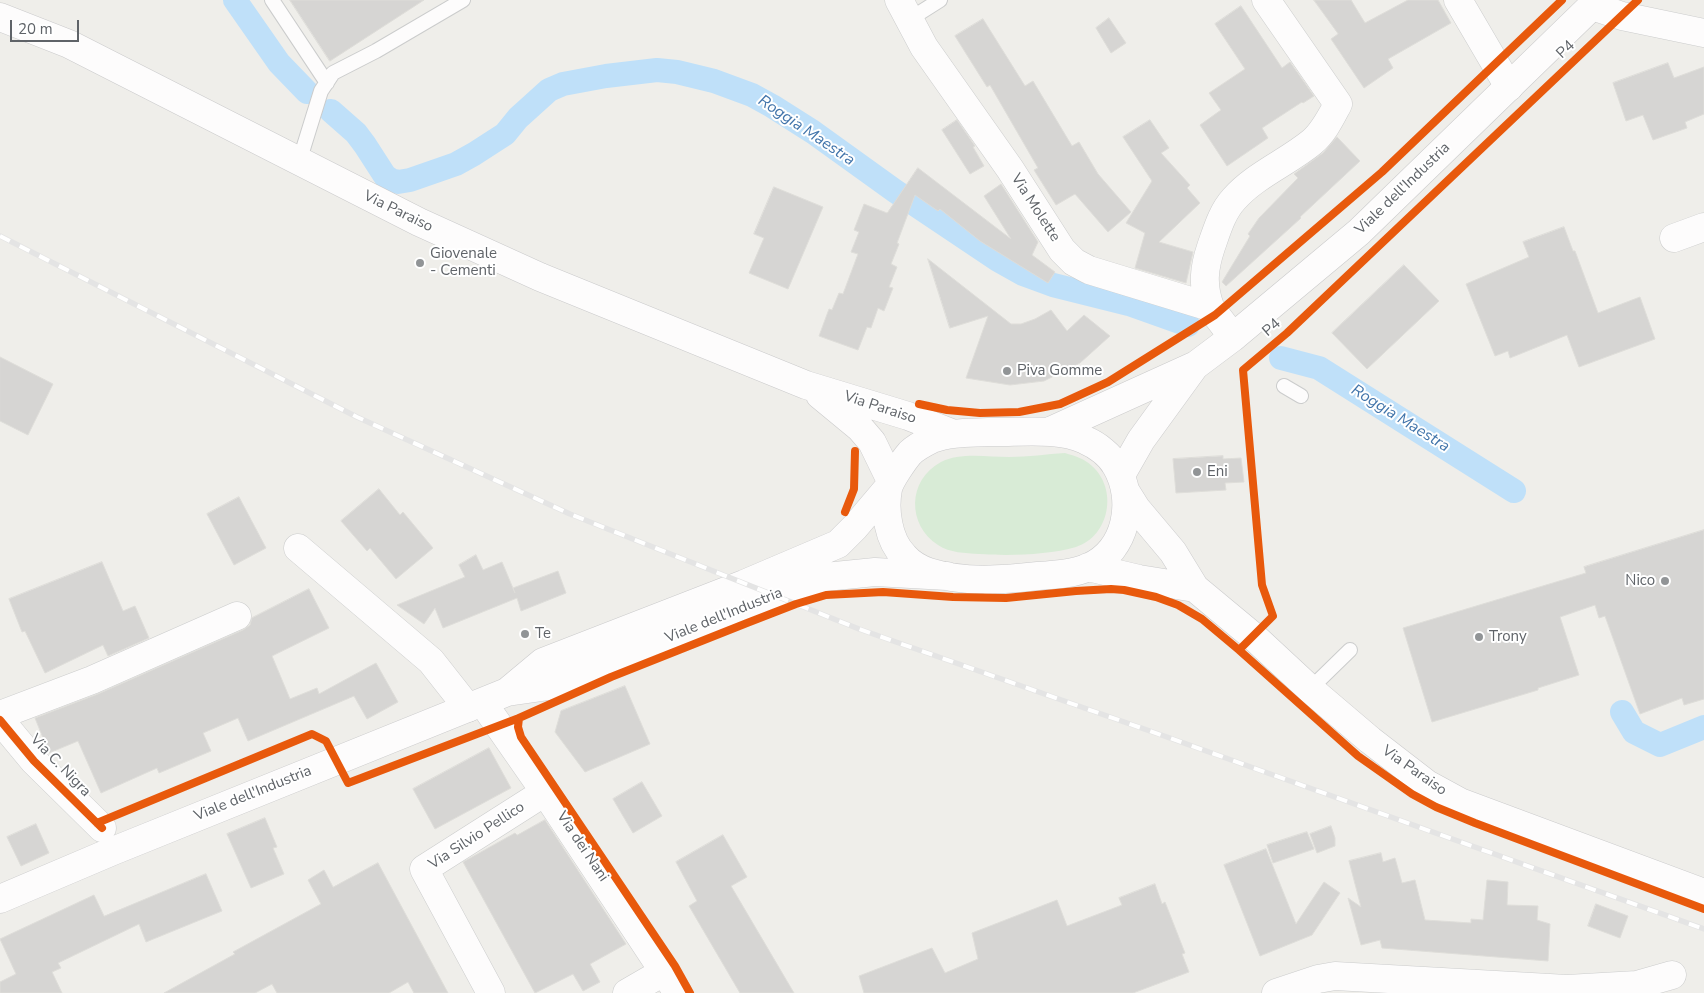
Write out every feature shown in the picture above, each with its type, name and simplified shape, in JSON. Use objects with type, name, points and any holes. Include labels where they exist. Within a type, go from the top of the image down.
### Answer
[{"type":"main road","points":[[1233,337],[1210,307],[1204,284],[1205,268],[1222,216],[1235,198],[1251,184],[1313,142],[1323,130],[1338,104],[1266,0]]},
{"type":"main road","points":[[1458,0],[1509,87]]},
{"type":"main road","points":[[1596,3],[1622,16],[1704,33]]},
{"type":"main road","name":"Viale dell'Industria","points":[[1048,432],[1196,365],[1233,337],[1359,232],[1596,3]]},
{"type":"main road","name":"Via Molette","points":[[905,9],[924,47],[1010,169],[1062,250],[1074,262],[1089,270],[1210,307]]},
{"type":"main road","name":"Via Paraiso","points":[[0,17],[69,44],[419,222],[540,277],[806,385],[908,416],[954,434],[1061,432],[1084,439],[1103,451],[1115,464],[1136,508],[1173,552],[1195,588],[1254,637],[1310,689],[1370,740],[1427,784],[1460,802],[1704,893]]},
{"type":"main road","points":[[1674,238],[1704,227]]},
{"type":"main road","name":"Viale dell'Industria","points":[[1123,484],[1140,440],[1196,365]]},
{"type":"main road","name":"Via Paraiso","points":[[806,385],[840,410],[872,442],[890,485]]},
{"type":"main road","name":"Viale dell'Industria","points":[[486,701],[543,662],[744,584],[838,544],[855,527],[890,485],[911,453],[932,439],[954,434]]},
{"type":"main road","points":[[890,485],[887,517],[893,541],[911,563],[927,572],[985,580],[1062,574],[1099,562],[1111,552],[1121,534],[1126,511],[1123,484]]},
{"type":"main road","name":"Via dei Nani","points":[[298,548],[431,661],[486,701],[672,982]]},
{"type":"main road","points":[[1088,567],[1139,579],[1195,588]]},
{"type":"main road","name":"Viale dell'Industria","points":[[0,899],[122,847],[486,701],[556,686],[773,596],[825,577],[876,572],[946,576]]},
{"type":"main road","points":[[0,715],[92,680],[237,616]]},
{"type":"main road","name":"Via C. Nigra","points":[[0,720],[34,761],[102,828]]},
{"type":"main road","name":"Via Silvio Pellico","points":[[491,993],[424,869],[545,792]]},
{"type":"main road","points":[[1276,993],[1320,986],[1335,976],[1568,991],[1638,985],[1672,975]]},
{"type":"main road","points":[[627,993],[672,982]]},
{"type":"lane","points":[[272,0],[327,83]]},
{"type":"lane","points":[[299,162],[322,91],[333,74],[463,0]]},
{"type":"lane","points":[[905,9],[940,0]]},
{"type":"lane","points":[[1284,386],[1301,396]]},
{"type":"lane","points":[[1310,689],[1350,650]]},
{"type":"green space","points":[[1065,453],[1080,458],[1092,466],[1100,476],[1105,487],[1107,499],[1103,523],[1088,541],[1065,550],[1041,553],[1003,555],[963,553],[948,550],[938,545],[921,526],[916,515],[917,491],[922,480],[930,470],[941,462],[965,456],[1016,457]]},
{"type":"building","points":[[290,0],[424,0],[330,61]]},
{"type":"building","points":[[1314,0],[1351,0],[1365,23],[1408,0],[1438,0],[1451,23],[1388,59],[1393,68],[1364,88],[1331,39],[1338,34]]},
{"type":"building","points":[[1241,6],[1282,68],[1290,62],[1314,96],[1262,128],[1268,138],[1227,166],[1200,125],[1221,110],[1209,93],[1245,69],[1215,24]]},
{"type":"building","points":[[1109,18],[1126,43],[1111,53],[1096,28]]},
{"type":"building","points":[[983,19],[1025,86],[1033,81],[1072,146],[1079,142],[1098,174],[1131,212],[1108,232],[1075,194],[1056,205],[1034,170],[1038,168],[990,85],[987,87],[955,36]]},
{"type":"building","points":[[1668,63],[1674,78],[1704,67],[1704,114],[1685,122],[1687,128],[1653,140],[1643,115],[1626,121],[1613,83]]},
{"type":"building","points":[[957,120],[975,146],[973,147],[984,166],[970,174],[942,130]]},
{"type":"building","points":[[1150,120],[1169,148],[1161,153],[1190,185],[1187,188],[1200,203],[1159,242],[1193,252],[1186,283],[1135,268],[1145,233],[1126,223],[1152,181],[1123,137]]},
{"type":"building","points":[[1337,137],[1360,161],[1226,286],[1222,282],[1250,236],[1248,234],[1259,218],[1298,178],[1294,174],[1323,153]]},
{"type":"building","points":[[918,168],[1011,239],[984,196],[1001,184],[1038,242],[1032,255],[1055,272],[1048,283],[980,241],[940,209],[938,211],[915,195],[891,264],[897,267],[889,287],[893,288],[884,311],[878,308],[871,328],[867,327],[858,350],[819,336],[829,309],[832,310],[839,293],[843,294],[858,254],[851,252],[859,232],[854,230],[864,204],[887,213]]},
{"type":"building","points":[[774,187],[823,207],[788,289],[749,273],[764,238],[754,234]]},
{"type":"building","points":[[1564,227],[1598,313],[1640,297],[1655,339],[1579,367],[1567,335],[1510,358],[1508,351],[1495,356],[1466,284],[1529,257],[1523,242]]},
{"type":"building","points":[[928,259],[1011,324],[1021,324],[1051,310],[1067,331],[1084,315],[1110,336],[1080,363],[1044,381],[1010,385],[966,378],[988,316],[950,328]]},
{"type":"building","points":[[1404,265],[1439,301],[1367,369],[1332,333]]},
{"type":"building","points":[[0,357],[53,384],[28,435],[0,421]]},
{"type":"building","points":[[1223,456],[1223,459],[1241,458],[1244,482],[1225,483],[1226,490],[1176,493],[1173,459]]},
{"type":"building","points":[[379,489],[400,515],[403,512],[433,548],[396,579],[370,548],[367,551],[341,521]]},
{"type":"building","points":[[239,497],[266,548],[234,565],[207,514]]},
{"type":"building","points":[[1704,530],[1704,699],[1684,705],[1682,698],[1640,714],[1605,616],[1599,618],[1595,605],[1560,617],[1579,675],[1538,688],[1538,690],[1432,722],[1403,628],[1586,573],[1584,567]]},
{"type":"building","points":[[476,555],[483,570],[502,562],[515,593],[513,588],[558,571],[566,593],[521,611],[517,598],[443,628],[435,608],[424,624],[397,605],[465,577],[459,565]]},
{"type":"building","points":[[102,562],[123,611],[135,606],[149,638],[108,656],[103,645],[45,673],[25,631],[22,632],[9,599]]},
{"type":"building","points":[[309,589],[329,628],[272,656],[290,699],[317,688],[319,694],[376,663],[398,702],[367,719],[354,696],[248,741],[238,718],[203,733],[211,751],[159,773],[157,768],[101,793],[78,741],[49,753],[35,718],[98,694],[243,630],[250,625],[252,618]]},
{"type":"building","points":[[625,686],[650,744],[585,772],[555,732],[561,711]]},
{"type":"building","points":[[489,748],[511,788],[435,829],[413,789]]},
{"type":"building","points":[[642,782],[662,816],[633,833],[613,799]]},
{"type":"building","points":[[265,818],[277,847],[273,848],[284,874],[251,888],[227,834]]},
{"type":"building","points":[[545,820],[626,944],[590,964],[600,982],[583,991],[573,974],[535,993],[463,862],[515,833],[517,835]]},
{"type":"building","points":[[36,824],[49,853],[21,866],[7,837]]},
{"type":"building","points":[[1331,826],[1335,838],[1335,846],[1317,853],[1310,834]]},
{"type":"building","points":[[1307,832],[1314,849],[1273,863],[1267,845]]},
{"type":"building","points":[[723,835],[747,877],[731,886],[794,993],[740,993],[689,906],[697,901],[676,862]]},
{"type":"building","points":[[1266,849],[1296,924],[1324,882],[1340,893],[1312,935],[1260,956],[1224,865]]},
{"type":"building","points":[[1381,853],[1383,862],[1395,858],[1402,883],[1415,880],[1425,920],[1471,923],[1471,919],[1483,920],[1487,880],[1508,882],[1507,905],[1538,906],[1537,920],[1550,924],[1548,961],[1382,948],[1380,940],[1361,945],[1348,898],[1361,907],[1349,861]]},
{"type":"building","points":[[378,863],[448,993],[414,993],[408,982],[389,993],[277,993],[272,984],[255,993],[164,993],[235,954],[233,952],[321,904],[308,880],[324,870],[333,887]]},
{"type":"building","points":[[206,874],[222,911],[146,942],[139,924],[58,963],[61,968],[52,972],[62,993],[0,993],[0,982],[16,974],[0,939],[94,895],[104,916]]},
{"type":"building","points":[[1155,884],[1162,904],[1165,902],[1185,953],[1182,954],[1189,972],[1133,993],[864,993],[859,976],[932,948],[945,973],[978,959],[972,933],[1057,900],[1067,926],[1122,905],[1119,898]]},
{"type":"building","points":[[1596,904],[1628,916],[1620,938],[1588,926]]},
{"type":"waterway","name":"Roggia Maestra","points":[[235,0],[279,63],[307,92]]},
{"type":"waterway","name":"Roggia Maestra","points":[[331,111],[356,133],[385,176],[398,182],[410,180],[456,164],[474,154],[505,134],[518,118],[549,90],[563,84],[606,76],[657,70],[677,72],[714,81],[752,95],[772,106],[813,132],[895,191],[998,260],[1023,274],[1053,285],[1129,304],[1188,325]]},
{"type":"waterway","name":"Roggia Maestra","points":[[1281,358],[1319,368],[1514,491]]},
{"type":"waterway","name":"Roggia Maestra","points":[[1622,712],[1634,732],[1660,745],[1704,727]]},
{"type":"railway","points":[[0,236],[357,417],[570,514],[859,629],[1704,929]]},
{"type":"cycle path","points":[[919,404],[947,410],[980,413],[1019,412],[1060,404],[1108,382],[1215,315],[1382,172],[1562,0]]},
{"type":"cycle path","name":"P4","points":[[97,823],[312,734],[326,741],[348,783],[519,718],[611,677],[747,623],[796,604],[826,595],[883,592],[953,597],[1006,598],[1076,591],[1124,590],[1156,597],[1178,605],[1202,619],[1239,650],[1273,616],[1262,585],[1243,370],[1287,333],[1638,0]]},
{"type":"cycle path","points":[[845,512],[854,489],[855,451]]},
{"type":"cycle path","points":[[1239,650],[1358,756],[1412,794],[1436,807],[1475,823],[1704,909]]},
{"type":"cycle path","points":[[519,718],[518,727],[521,737],[675,966],[690,993]]},
{"type":"cycle path","points":[[0,720],[34,761],[102,828]]},
{"type":"place","name":"Giovenale - Cementi","points":[[420,263]]},
{"type":"place","name":"Piva Gomme","points":[[1007,371]]},
{"type":"place","name":"Eni","points":[[1197,472]]},
{"type":"place","name":"Nico","points":[[1665,581]]},
{"type":"place","name":"Te","points":[[525,634]]},
{"type":"place","name":"Trony","points":[[1479,637]]}]
